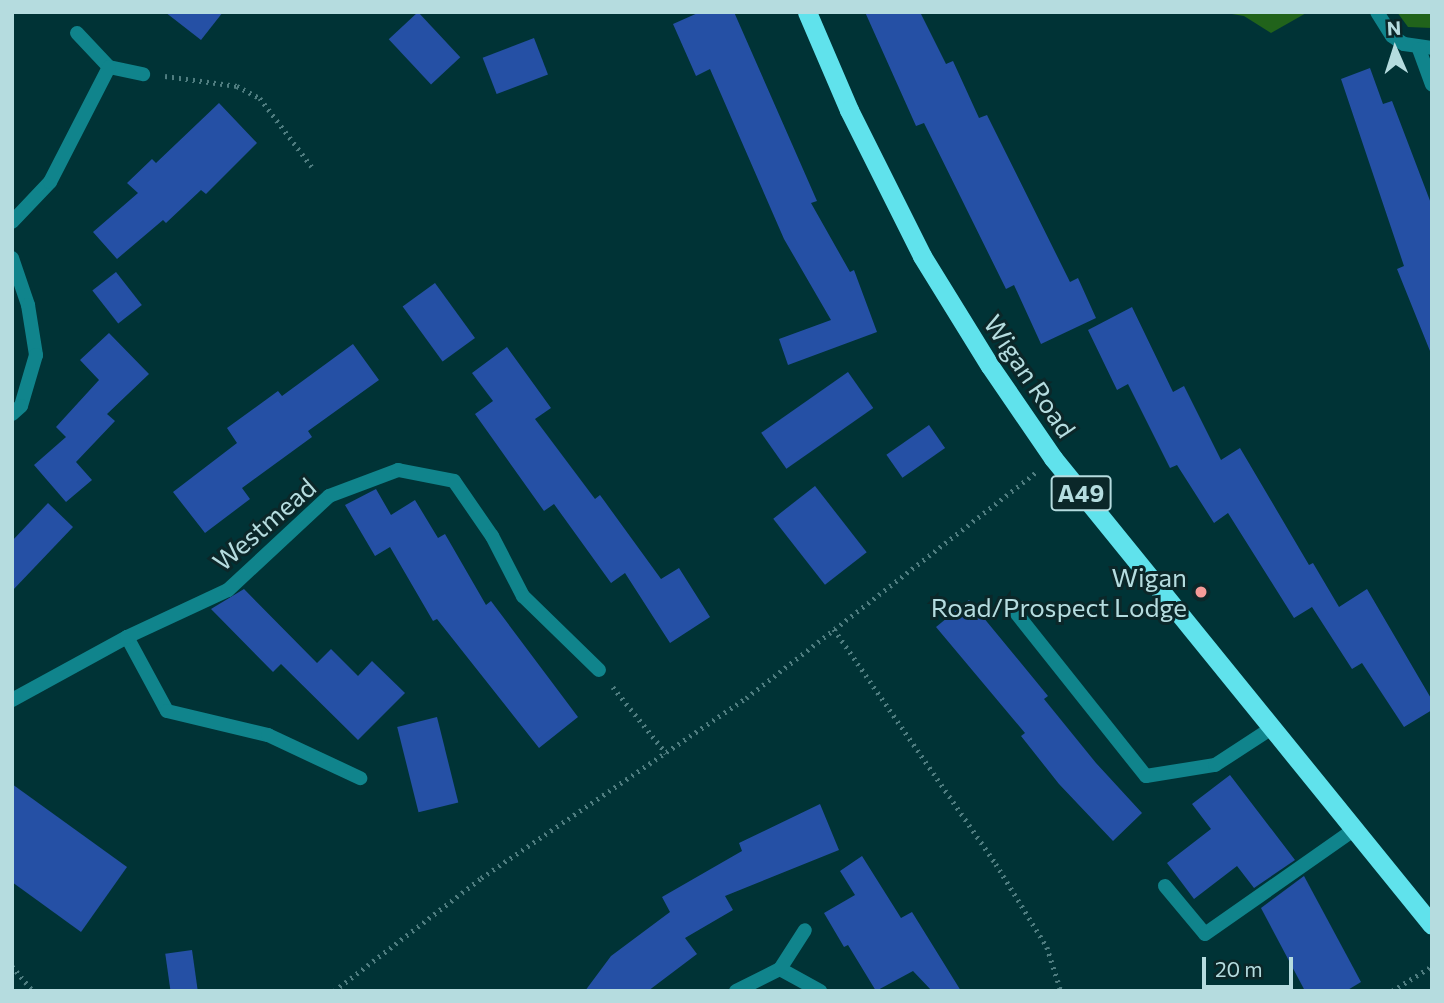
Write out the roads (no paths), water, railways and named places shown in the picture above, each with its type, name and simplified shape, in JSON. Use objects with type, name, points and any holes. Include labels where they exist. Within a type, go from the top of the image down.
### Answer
[{"type":"highway","name":"Wigan Road","points":[[807,12],[849,110],[922,256],[1053,458],[1432,925]]},
{"type":"street","points":[[1377,12],[1392,36],[1425,49],[1432,85]]},
{"type":"street","points":[[77,33],[109,67],[143,74]]},
{"type":"street","points":[[12,222],[50,182],[109,67]]},
{"type":"street","points":[[12,258],[29,305],[36,355],[21,406],[12,414]]},
{"type":"street","name":"Westmead","points":[[12,700],[127,637],[228,590],[329,496],[398,470],[454,481],[492,536],[523,596],[599,670]]},
{"type":"street","points":[[1017,614],[1146,776],[1215,765],[1272,728]]},
{"type":"street","points":[[127,637],[167,711],[268,735],[360,778]]},
{"type":"street","points":[[1165,886],[1205,934],[1355,829]]},
{"type":"street","points":[[736,991],[780,970],[805,930]]},
{"type":"street","points":[[780,970],[820,991]]},
{"type":"place","name":"Wigan Road/Prospect Lodge","points":[[1201,592]]}]
